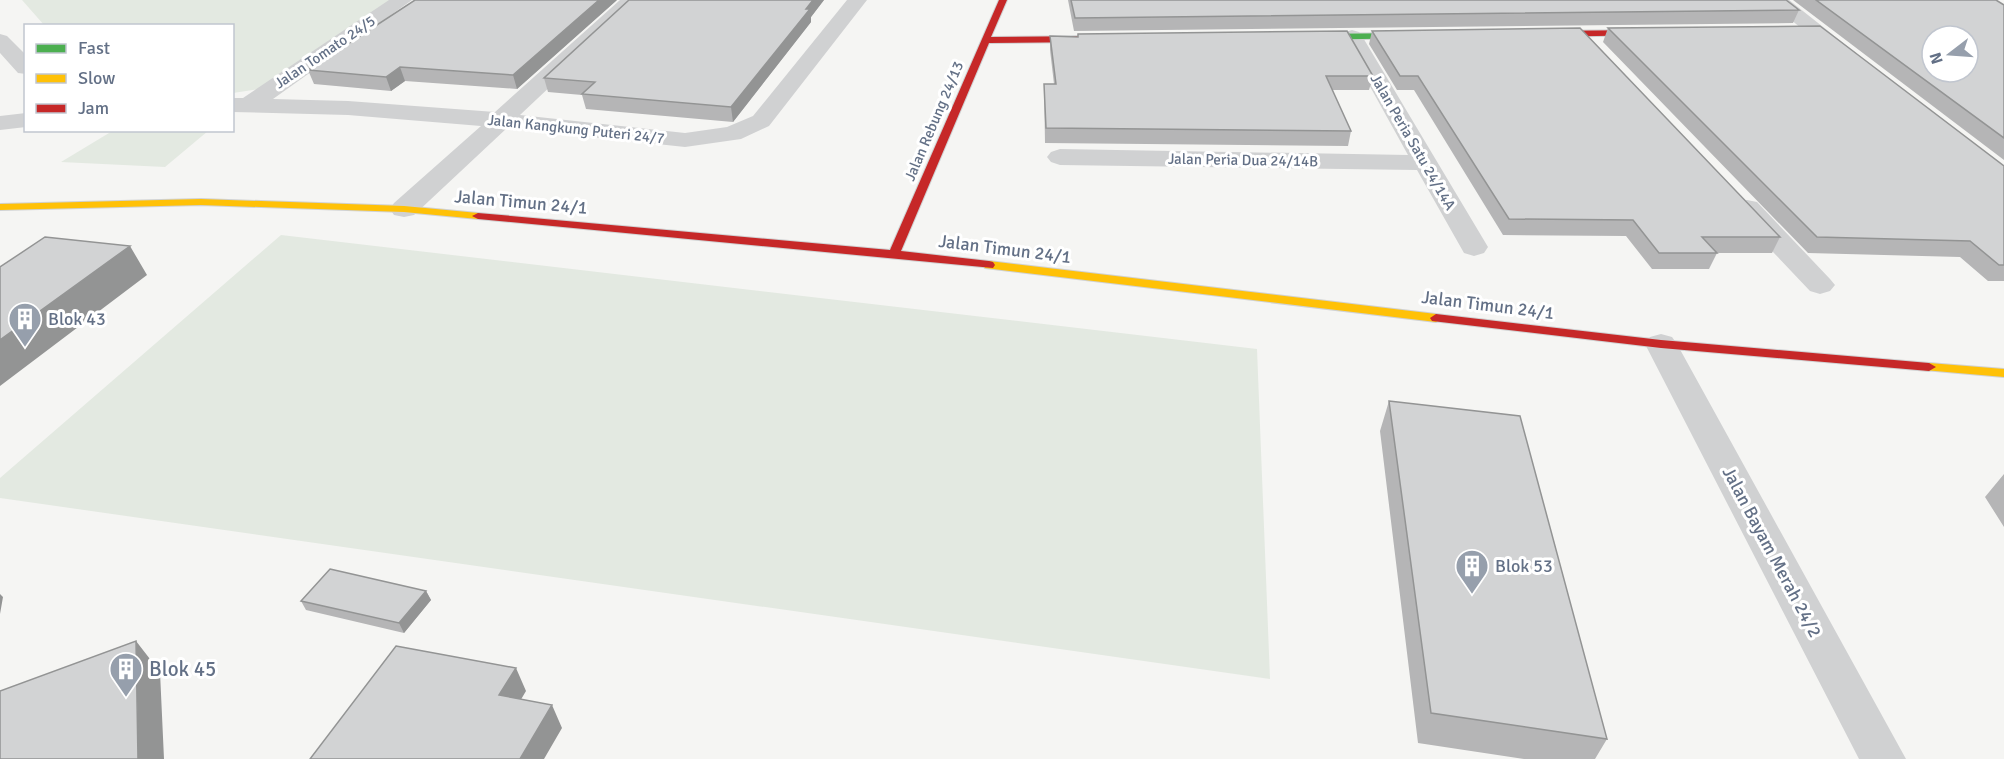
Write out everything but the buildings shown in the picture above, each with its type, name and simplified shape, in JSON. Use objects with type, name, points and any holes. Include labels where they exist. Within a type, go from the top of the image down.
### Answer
[{"type":"street","name":"Jalan Tomato 24/5","points":[[241,105],[402,0]]},
{"type":"street","points":[[404,209],[632,0]]},
{"type":"street","name":"Jalan Kangkung Puteri 24/7","points":[[241,105],[348,108],[501,120],[685,140],[732,134],[761,121],[857,0]]},
{"type":"street","name":"Jalan Rebung 24/13","points":[[894,254],[1003,0]]},
{"type":"street","points":[[1777,0],[1863,66]]},
{"type":"street","points":[[1793,32],[1817,32]]},
{"type":"street","points":[[1527,34],[1664,33]]},
{"type":"street","points":[[1581,34],[1606,60]]},
{"type":"street","points":[[1293,37],[1436,35]]},
{"type":"street","name":"Jalan Peria Satu 24/14A","points":[[1352,36],[1474,247]]},
{"type":"street","points":[[986,40],[1104,39]]},
{"type":"street","points":[[0,40],[24,66]]},
{"type":"street","points":[[0,123],[24,120]]},
{"type":"street","name":"Jalan Peria Dua 24/14B","points":[[1060,157],[1425,164]]},
{"type":"street","points":[[1729,190],[1820,285]]},
{"type":"street","name":"Jalan Timun 24/1","points":[[0,207],[201,202],[404,209],[894,254],[1661,344],[2004,373]]},
{"type":"street","name":"Jalan Bayam Merah 24/2","points":[[1661,344],[1883,759]]},
{"type":"shaded area","points":[[22,0],[393,0],[259,89],[234,93],[234,24],[43,24]]},
{"type":"shaded area","points":[[111,132],[207,132],[165,167],[61,162]]},
{"type":"shaded area","points":[[281,235],[1257,349],[1270,679],[0,498],[0,478]]},
{"type":"traffic: fast","points":[[1306,37],[1416,36]]},
{"type":"traffic: slow","points":[[0,207],[201,202],[404,209],[478,216]]},
{"type":"traffic: slow","points":[[989,265],[1436,318]]},
{"type":"traffic: slow","points":[[1929,367],[2004,373]]},
{"type":"traffic: jam","points":[[894,254],[1003,0]]},
{"type":"traffic: jam","points":[[1540,34],[1650,33]]},
{"type":"traffic: jam","points":[[986,40],[1095,39]]},
{"type":"traffic: jam","points":[[478,216],[894,254],[989,265]]},
{"type":"traffic: jam","points":[[1436,318],[1661,344],[1929,367]]},
{"type":"place","name":"Blok 43","points":[[25,348]]},
{"type":"place","name":"Blok 53","points":[[1472,595]]},
{"type":"place","name":"Blok 45","points":[[126,698]]}]
